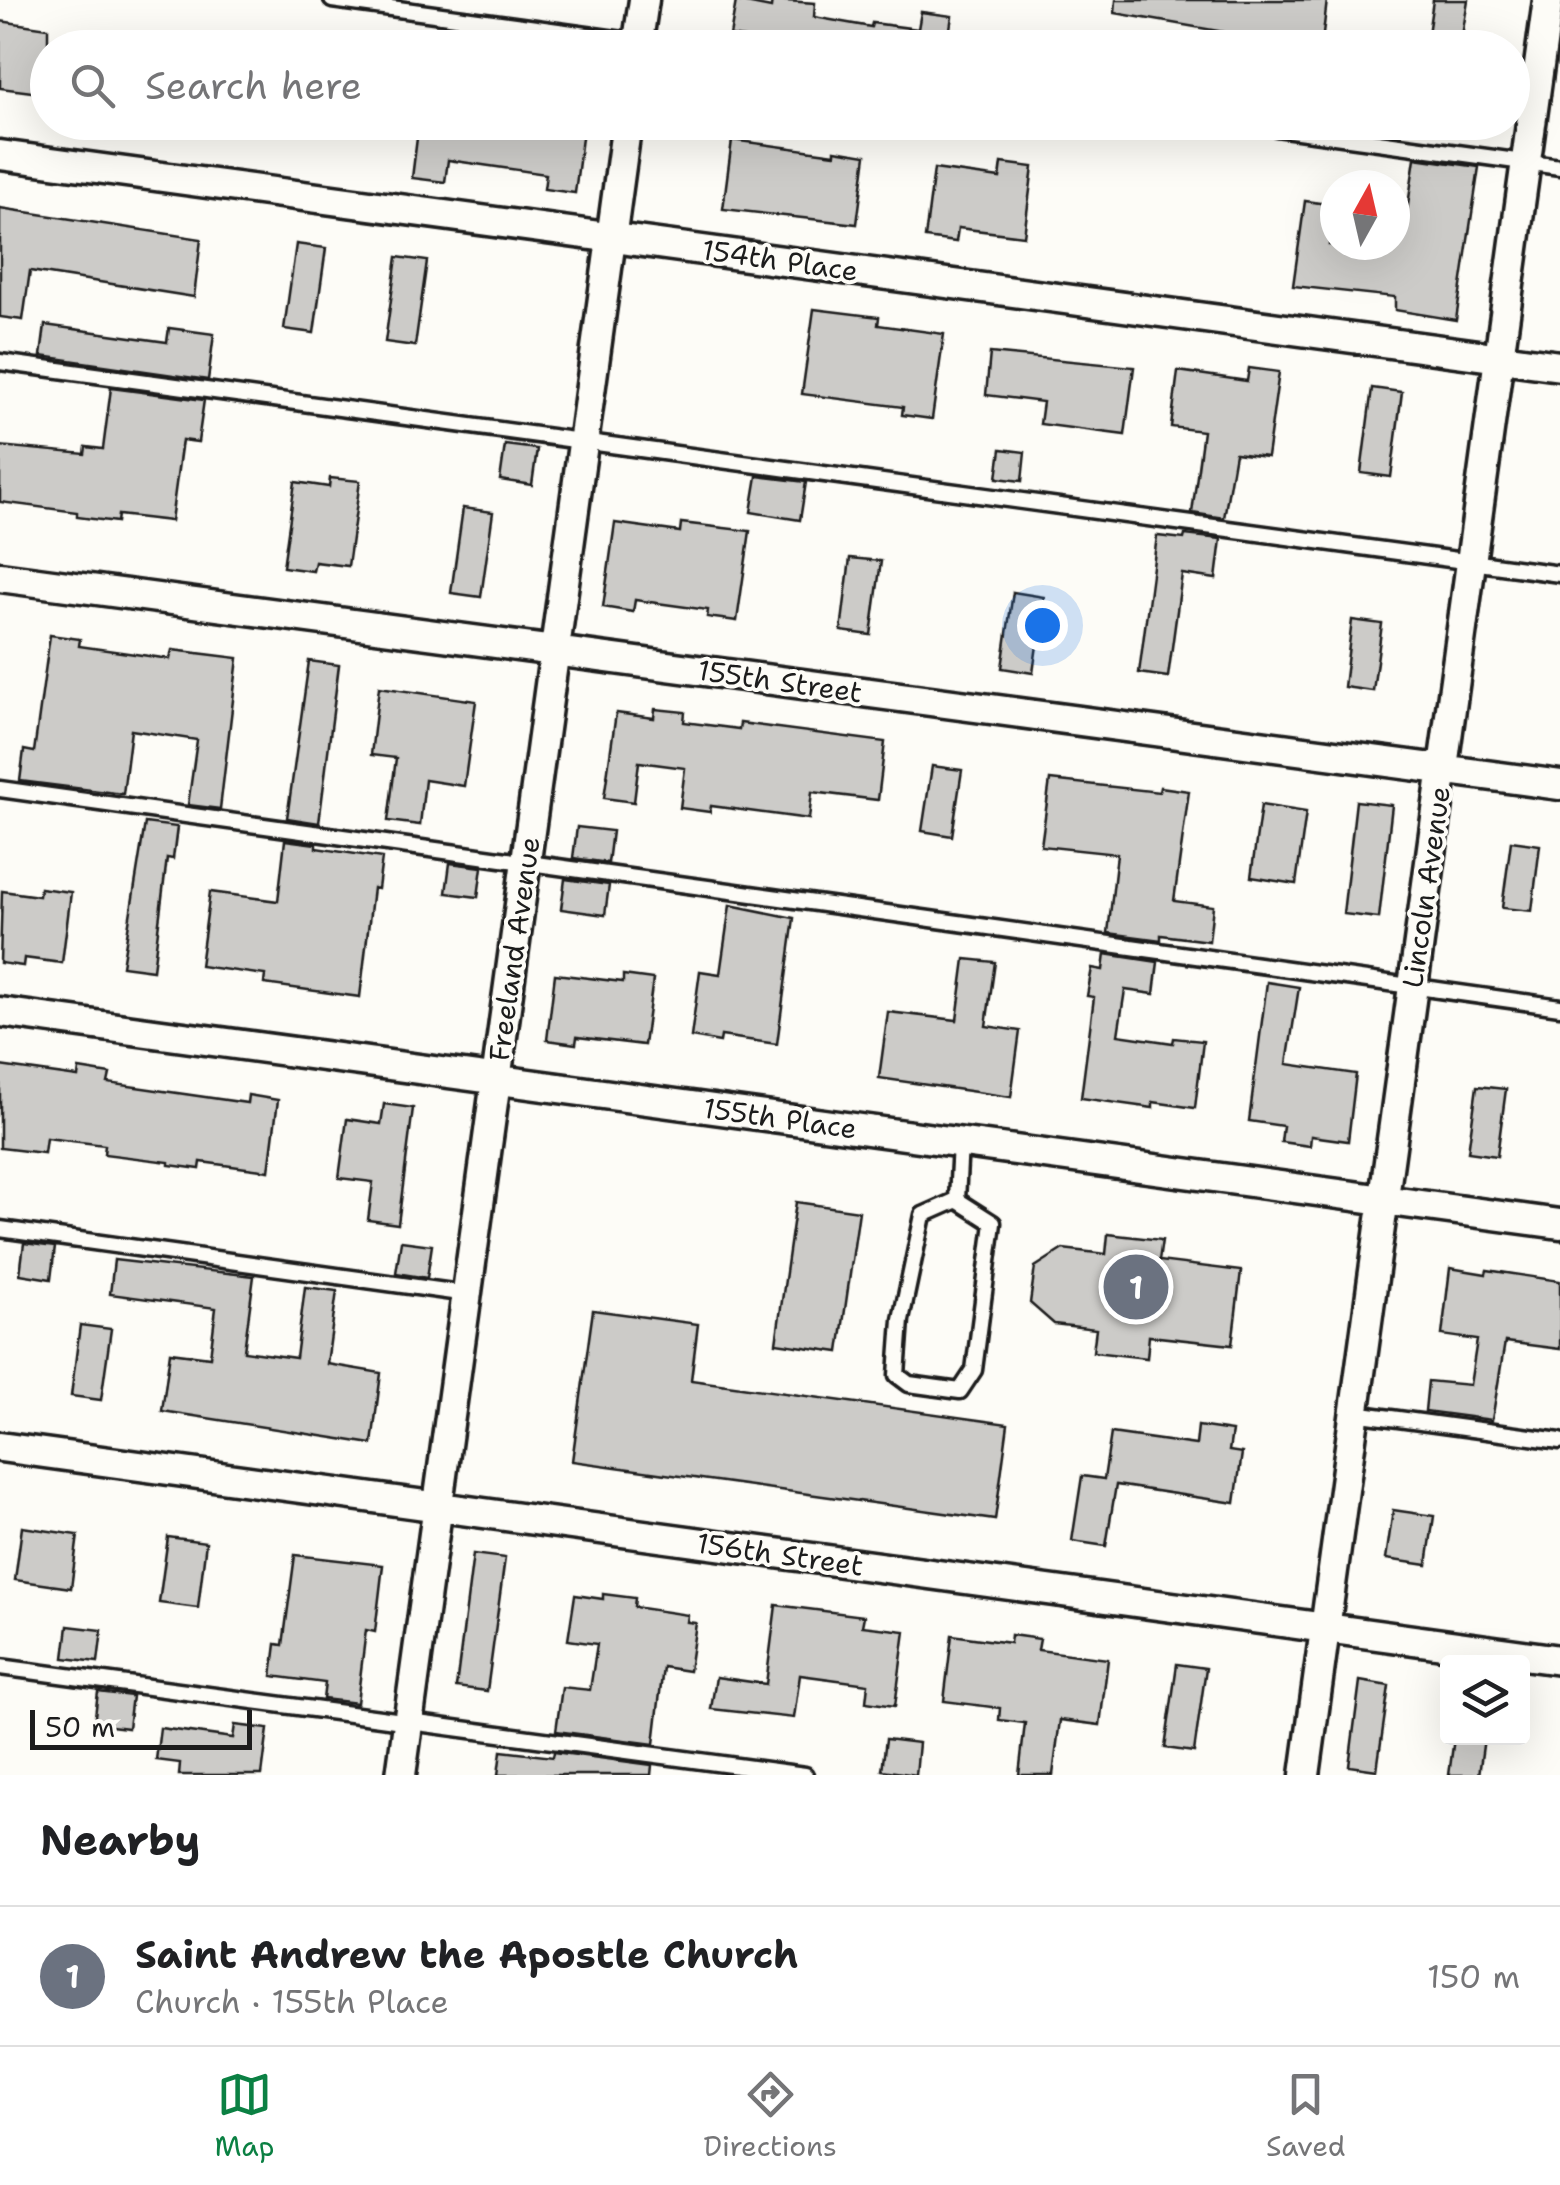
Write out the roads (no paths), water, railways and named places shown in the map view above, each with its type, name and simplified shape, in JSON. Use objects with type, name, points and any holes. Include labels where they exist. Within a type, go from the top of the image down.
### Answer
[{"type":"street","points":[[640,30],[644,0]]},
{"type":"street","name":"Lincoln Avenue","points":[[1530,133],[1548,0]]},
{"type":"street","name":"Freeland Avenue","points":[[401,1775],[625,140]]},
{"type":"street","name":"Lincoln Avenue","points":[[1304,1775],[1529,140]]},
{"type":"street","name":"154th Place","points":[[0,155],[1560,366]]},
{"type":"street","name":"155th Street","points":[[0,576],[1560,785]]},
{"type":"street","name":"155th Place","points":[[0,1012],[1560,1224]]},
{"type":"street","name":"156th Street","points":[[0,1447],[1560,1660]]},
{"type":"lane","points":[[332,0],[541,30]]},
{"type":"lane","points":[[1365,140],[1560,167]]},
{"type":"lane","points":[[0,362],[1560,574]]},
{"type":"lane","points":[[0,789],[1560,1007]]},
{"type":"lane","points":[[957,1200],[960,1143]]},
{"type":"lane","points":[[957,1200],[993,1222],[974,1370],[960,1391],[909,1384],[897,1375],[901,1320],[924,1215],[957,1200]]},
{"type":"lane","points":[[0,1229],[467,1294]]},
{"type":"lane","points":[[1354,1412],[1560,1440]]},
{"type":"lane","points":[[0,1666],[805,1775]]},
{"type":"place","name":"Saint Andrew the Apostle Church","points":[[1136,1287]]}]
